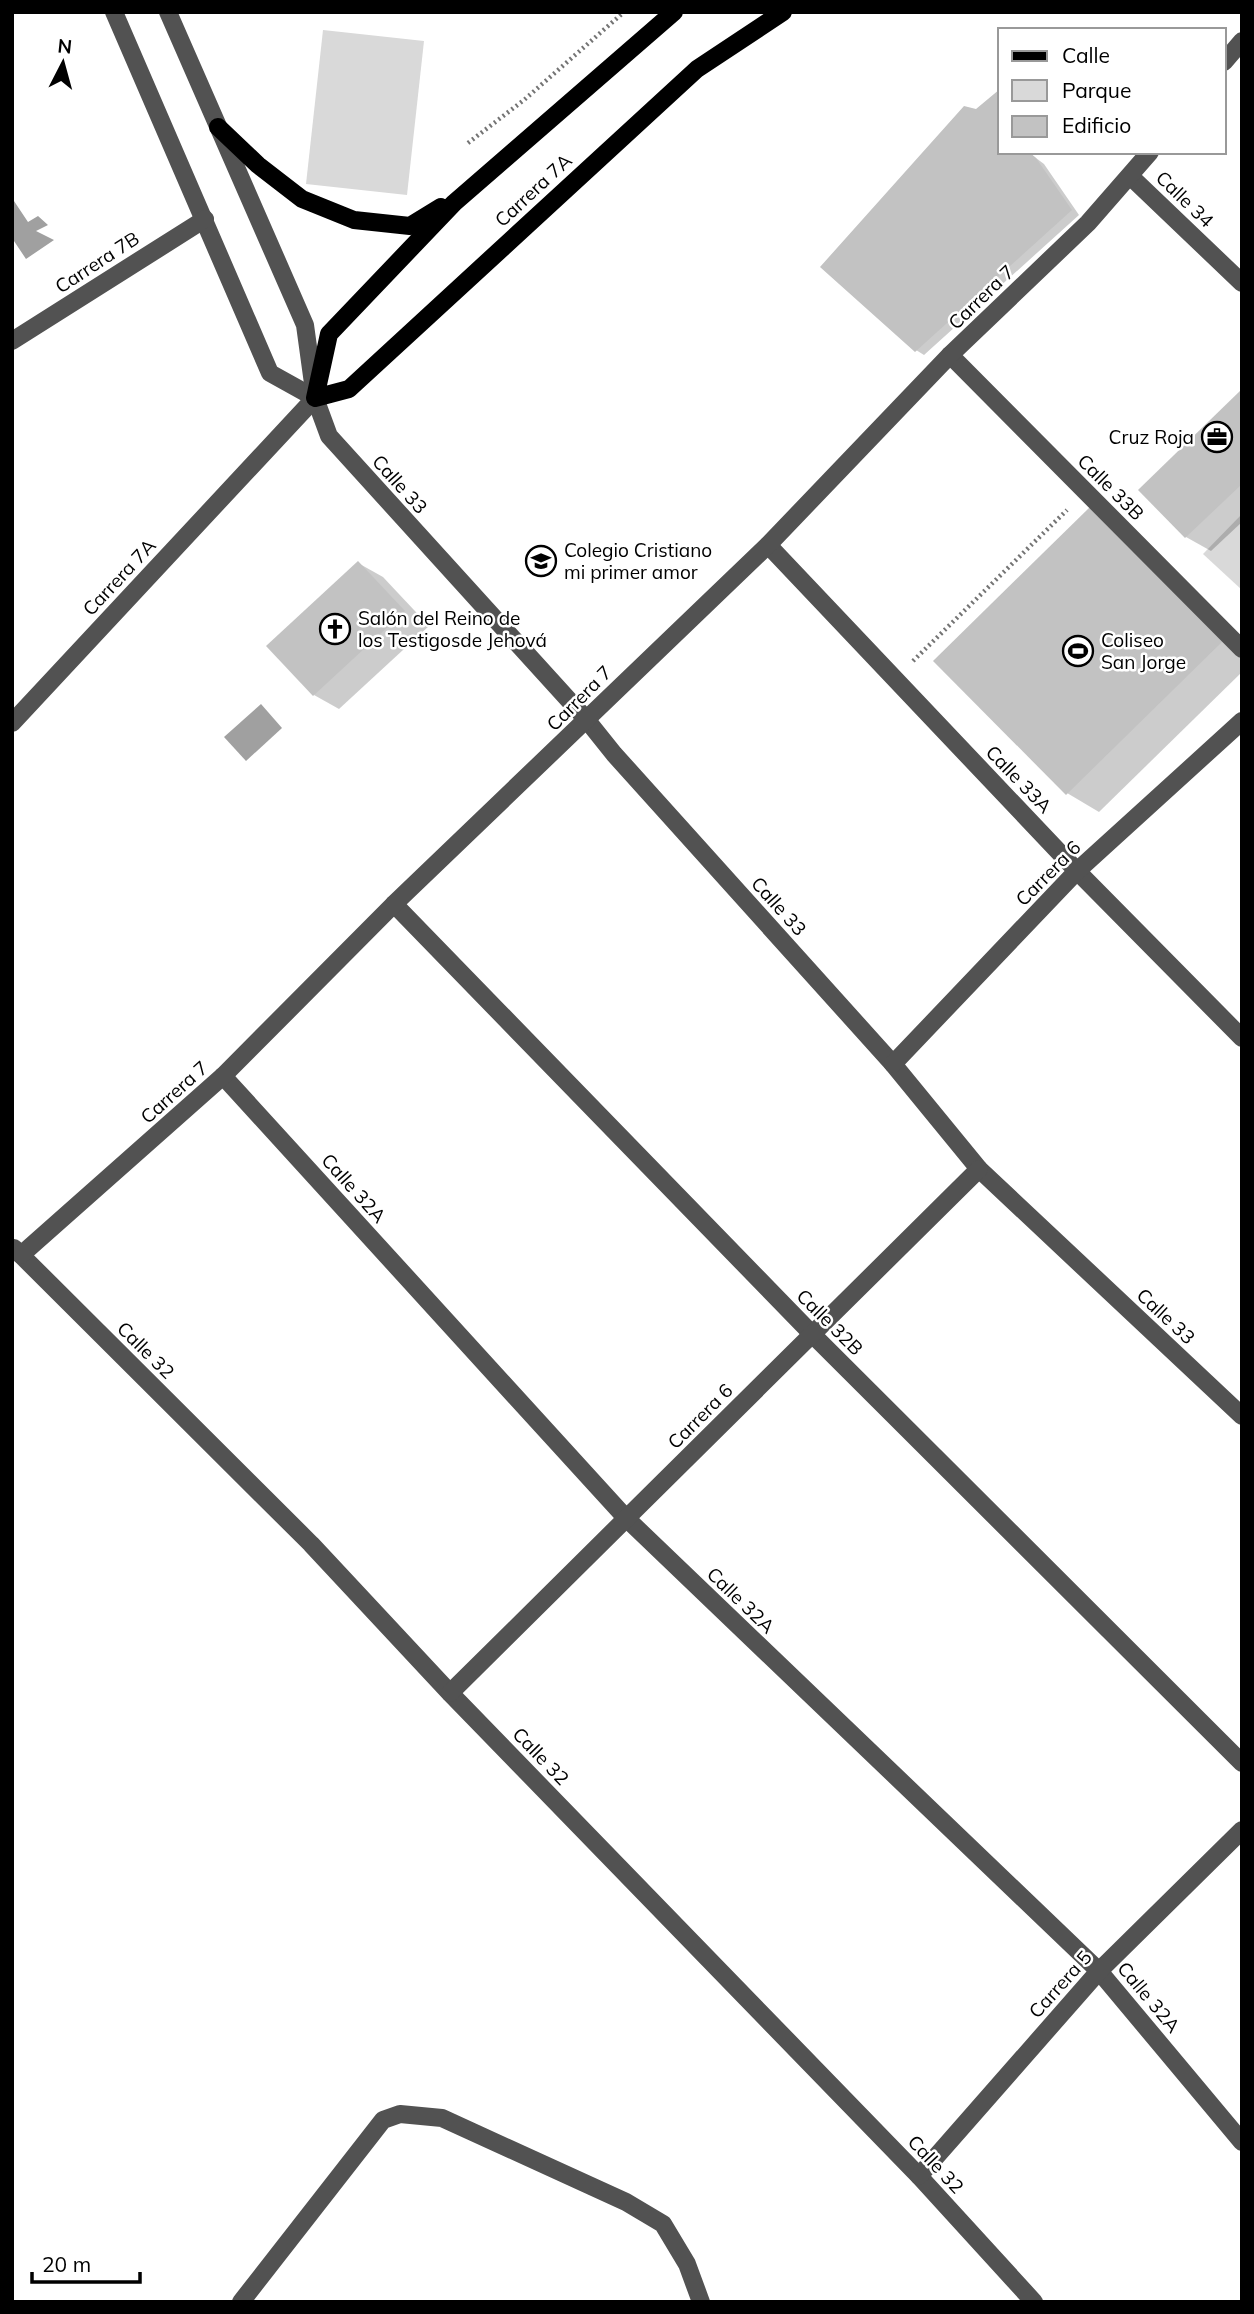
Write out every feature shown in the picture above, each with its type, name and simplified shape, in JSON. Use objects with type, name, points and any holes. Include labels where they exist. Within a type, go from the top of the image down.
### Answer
[{"type":"main road","name":"Carrera 7A","points":[[674,12],[471,188],[328,334],[315,398],[349,389],[697,69],[783,12]]},
{"type":"main road","points":[[218,127],[258,165],[302,200],[354,220],[410,226],[471,188]]},
{"type":"street","points":[[114,12],[270,373],[315,398]]},
{"type":"street","name":"Calle 33","points":[[168,12],[305,326],[315,398],[329,436],[586,719],[614,754],[893,1064],[979,1169],[1242,1416]]},
{"type":"street","points":[[1226,60],[1242,41]]},
{"type":"street","name":"Carrera 7","points":[[17,1251],[223,1076],[394,904],[768,545],[950,355],[1088,223],[1148,154]]},
{"type":"street","name":"Calle 34","points":[[1130,176],[1242,283]]},
{"type":"street","name":"Carrera 7B","points":[[12,341],[205,219]]},
{"type":"street","name":"Calle 33B","points":[[950,355],[1242,649]]},
{"type":"street","name":"Carrera 7A","points":[[12,723],[315,398]]},
{"type":"street","name":"Calle 33A","points":[[768,545],[1077,871],[1242,1038]]},
{"type":"street","name":"Carrera 6","points":[[893,1064],[1077,871],[1242,720]]},
{"type":"street","name":"Calle 32B","points":[[394,904],[812,1334],[1242,1763]]},
{"type":"street","name":"Calle 32A","points":[[223,1076],[626,1518],[1099,1970],[1242,2142]]},
{"type":"street","name":"Carrera 6","points":[[450,1693],[979,1169]]},
{"type":"street","name":"Calle 32","points":[[17,1251],[311,1544],[450,1693],[919,2176],[1034,2302]]},
{"type":"street","name":"Carrera 5","points":[[919,2176],[1099,1970],[1242,1830]]},
{"type":"street","points":[[241,2302],[383,2120],[400,2114],[442,2118],[626,2202],[663,2224],[687,2264],[701,2302]]},
{"type":"path","points":[[468,143],[524,100],[624,12]]},
{"type":"path","points":[[895,679],[1086,491]]},
{"type":"green space","points":[[323,30],[424,41],[407,195],[306,184]]},
{"type":"green space","points":[[1242,514],[1242,590],[1203,554]]},
{"type":"shaded area","points":[[14,201],[28,222],[38,216],[48,225],[36,231],[54,240],[26,259],[12,238]]},
{"type":"shaded area","points":[[261,704],[282,728],[246,761],[224,737]]},
{"type":"building","points":[[998,91],[998,154],[1031,154],[1072,210],[915,352],[820,267],[964,106],[976,109]]},
{"type":"building","name":"Cruz Roja","points":[[1242,389],[1242,484],[1185,538],[1138,490]]},
{"type":"building","name":"Coliseo San Jorge","points":[[1090,507],[1223,641],[1066,795],[933,661]]},
{"type":"building","name":"Salón del Reino de los Testigosde Jehová","points":[[358,561],[405,611],[313,696],[266,646]]},
{"type":"place","name":"Cruz Roja","points":[[1217,437]]},
{"type":"place","name":"Colegio Cristiano mi primer amor","points":[[541,561]]},
{"type":"place","name":"Salón del Reino de los Testigosde Jehová","points":[[335,629]]},
{"type":"place","name":"Coliseo San Jorge","points":[[1078,651]]}]
